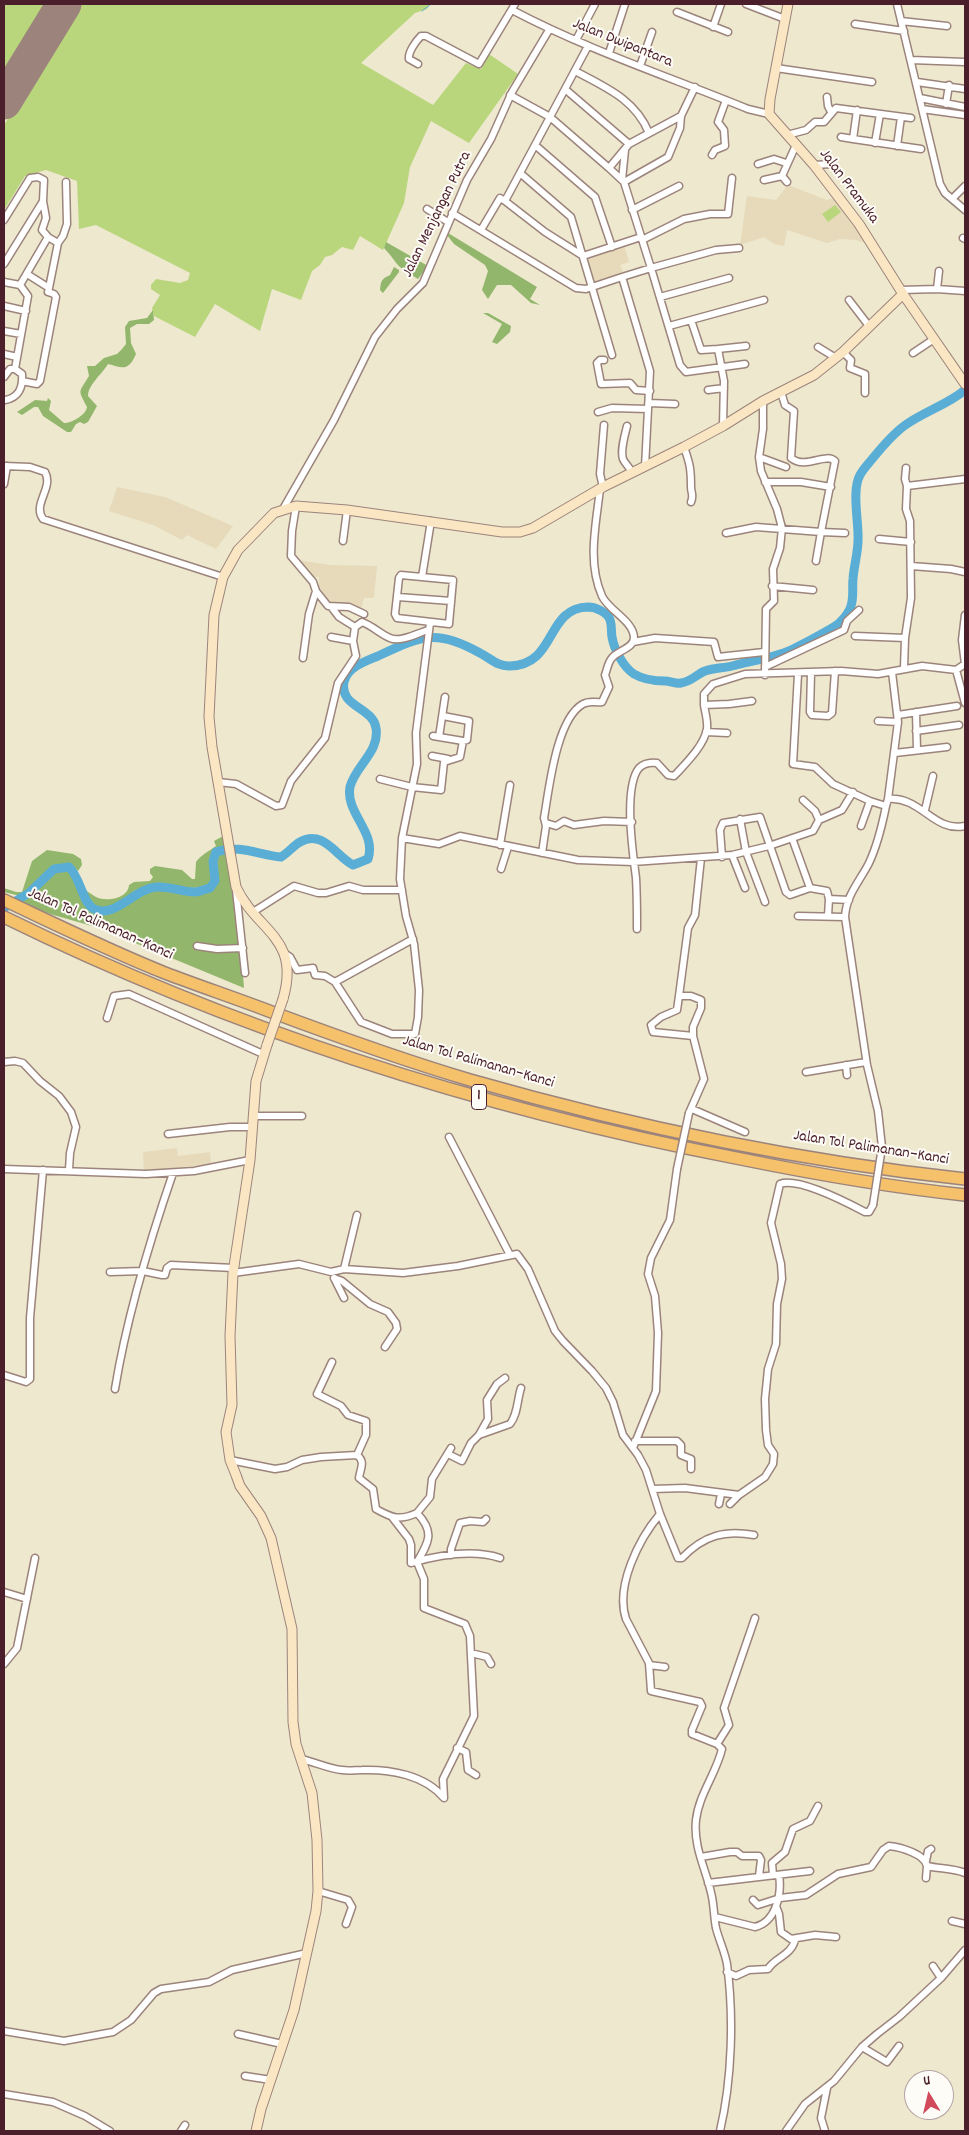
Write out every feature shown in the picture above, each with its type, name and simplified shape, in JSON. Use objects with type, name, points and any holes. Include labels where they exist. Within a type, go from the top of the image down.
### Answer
[{"type":"highway","name":"Jalan Tol Palimanan–Kanci","points":[[4,900],[43,920],[165,972],[374,1049],[470,1080],[657,1128],[811,1157],[905,1172],[965,1179]]},
{"type":"highway","name":"Jalan Tol Palimanan–Kanci","points":[[4,917],[156,986],[310,1044],[459,1092],[654,1142],[813,1173],[906,1188],[965,1195]]},
{"type":"street","points":[[576,40],[594,4]]},
{"type":"street","points":[[609,53],[625,4]]},
{"type":"street","points":[[713,27],[720,4]]},
{"type":"street","points":[[746,4],[785,20]]},
{"type":"street","points":[[769,114],[770,99],[788,4]]},
{"type":"street","points":[[897,4],[940,184],[952,199],[965,210]]},
{"type":"street","points":[[418,64],[409,59],[408,54],[421,36],[426,36],[479,64],[514,7]]},
{"type":"street","name":"Jalan Dwipantara","points":[[514,7],[549,30],[726,100],[769,114]]},
{"type":"street","points":[[676,12],[728,32]]},
{"type":"street","points":[[901,20],[947,26]]},
{"type":"street","points":[[855,24],[904,30]]},
{"type":"street","name":"Jalan Menjangan Putra","points":[[283,509],[334,420],[375,337],[397,309],[423,283],[432,266],[448,222],[467,180],[491,139],[510,95],[549,30]]},
{"type":"street","points":[[640,66],[652,32]]},
{"type":"street","points":[[505,201],[588,46]]},
{"type":"street","points":[[911,60],[965,62]]},
{"type":"street","points":[[776,68],[872,82]]},
{"type":"street","points":[[575,71],[610,90],[631,105],[642,117],[649,133]]},
{"type":"street","points":[[917,82],[949,85],[965,89]]},
{"type":"street","points":[[946,104],[949,85]]},
{"type":"street","points":[[623,181],[668,157],[680,128],[681,116],[695,87]]},
{"type":"street","points":[[565,89],[627,147]]},
{"type":"street","points":[[510,95],[550,117],[623,181]]},
{"type":"street","points":[[828,97],[828,106],[831,112]]},
{"type":"street","points":[[920,98],[965,107]]},
{"type":"street","points":[[712,155],[715,150],[725,146],[724,130],[718,122],[726,100]]},
{"type":"street","points":[[787,135],[806,130],[815,122],[824,122],[836,108],[912,118]]},
{"type":"street","points":[[922,109],[965,115]]},
{"type":"street","points":[[853,139],[857,110]]},
{"type":"street","name":"Jalan Pramuka","points":[[769,114],[814,165],[859,224],[902,292],[963,380]]},
{"type":"street","points":[[876,142],[880,114]]},
{"type":"street","points":[[609,168],[627,147],[681,116]]},
{"type":"street","points":[[897,146],[901,117]]},
{"type":"street","points":[[841,137],[921,149]]},
{"type":"street","points":[[535,145],[595,197],[612,246]]},
{"type":"street","points":[[782,176],[786,163],[796,145]]},
{"type":"street","points":[[627,147],[623,181],[682,370],[686,372],[745,364]]},
{"type":"street","points":[[758,164],[774,159],[786,163]]},
{"type":"street","points":[[814,165],[832,164]]},
{"type":"street","points":[[520,173],[571,217],[612,355]]},
{"type":"street","points":[[764,180],[782,176]]},
{"type":"street","points":[[782,176],[787,182]]},
{"type":"street","points":[[4,220],[30,178],[38,177],[44,180],[43,201],[46,218],[42,229],[48,237],[58,243]]},
{"type":"street","points":[[583,256],[641,238],[684,219],[710,214],[727,215],[729,212],[732,178]]},
{"type":"street","points":[[22,381],[38,384],[40,381],[55,300],[54,294],[48,292],[58,243],[63,236],[67,224],[66,182]]},
{"type":"street","points":[[632,210],[678,186]]},
{"type":"street","points":[[952,199],[965,186]]},
{"type":"street","points":[[481,230],[500,198],[545,232],[583,256]]},
{"type":"street","points":[[4,264],[43,201]]},
{"type":"street","points":[[427,208],[448,222]]},
{"type":"street","points":[[452,213],[576,288],[581,289],[716,250],[739,248]]},
{"type":"street","points":[[20,285],[48,237]]},
{"type":"street","points":[[937,288],[939,271]]},
{"type":"street","points":[[27,274],[46,286]]},
{"type":"street","points":[[622,277],[650,371],[645,467]]},
{"type":"street","points":[[660,297],[729,278]]},
{"type":"street","points":[[4,282],[20,285],[28,296],[15,369]]},
{"type":"street","points":[[245,973],[236,887],[209,717],[214,615],[223,577],[238,550],[271,516],[283,509],[296,506],[347,510],[500,531],[520,532],[540,525],[602,488],[684,447],[763,401],[814,375],[839,355],[902,292],[937,288],[965,291]]},
{"type":"street","points":[[668,326],[764,300]]},
{"type":"street","points":[[849,300],[869,326]]},
{"type":"street","points":[[4,306],[26,311]]},
{"type":"street","points":[[691,320],[701,350],[746,346]]},
{"type":"street","points":[[4,331],[21,334]]},
{"type":"street","points":[[914,353],[934,339]]},
{"type":"street","points":[[818,346],[851,360],[850,368],[865,374],[865,393]]},
{"type":"street","points":[[718,349],[724,388],[723,426]]},
{"type":"street","points":[[4,354],[17,357]]},
{"type":"street","points":[[604,360],[600,360],[598,364],[600,384],[630,383],[636,390],[650,391]]},
{"type":"street","points":[[4,377],[10,369],[15,369],[22,374],[22,381],[15,397],[4,402]]},
{"type":"street","points":[[708,390],[724,388]]},
{"type":"street","points":[[781,392],[784,406],[794,411],[791,458],[805,463],[833,459],[835,464],[816,561]]},
{"type":"street","points":[[763,401],[759,457],[765,482],[777,509],[782,528],[780,548],[773,569],[772,586],[774,601],[766,609],[764,654],[766,675]]},
{"type":"street","points":[[598,412],[612,408],[675,404]]},
{"type":"street","points":[[604,424],[600,474],[602,488],[593,553],[596,577],[604,600],[630,628],[634,638],[631,644]]},
{"type":"street","points":[[627,426],[623,460],[629,466],[632,473]]},
{"type":"street","points":[[684,447],[692,473],[691,486],[693,495],[691,502]]},
{"type":"street","points":[[759,457],[786,467]]},
{"type":"street","points":[[4,484],[6,466],[30,467],[45,472],[48,477],[47,485],[40,506],[43,519],[223,577]]},
{"type":"street","points":[[904,668],[905,638],[911,598],[910,521],[906,509],[906,468]]},
{"type":"street","points":[[907,486],[965,479]]},
{"type":"street","points":[[765,482],[801,482],[831,487]]},
{"type":"street","points":[[296,506],[291,556],[313,582],[316,591],[339,618],[355,627]]},
{"type":"street","points":[[343,541],[347,510]]},
{"type":"street","points":[[422,577],[431,521]]},
{"type":"street","points":[[726,533],[745,528],[782,528],[845,533]]},
{"type":"street","points":[[880,539],[910,542]]},
{"type":"street","points":[[911,566],[958,570]]},
{"type":"street","points":[[218,782],[236,784],[276,806],[282,805],[291,781],[325,738],[338,682],[356,654],[353,641],[355,627],[362,622],[378,629],[392,639],[402,638],[449,624],[453,580],[401,575],[399,578],[395,614],[397,618],[429,629]]},
{"type":"street","points":[[772,586],[813,590]]},
{"type":"street","points":[[304,658],[309,614],[316,591]]},
{"type":"street","points":[[398,597],[451,601]]},
{"type":"street","points":[[332,608],[349,607],[364,614]]},
{"type":"street","points":[[765,666],[844,630],[846,622],[859,610]]},
{"type":"street","points":[[637,929],[631,792],[638,770],[649,762],[657,763],[666,774],[674,776],[697,748],[707,727],[704,694],[713,684],[745,674],[835,672],[872,674],[928,666],[944,670],[956,670],[965,664],[962,640],[965,615]]},
{"type":"street","points":[[284,953],[290,957],[297,970],[313,968],[315,975],[323,976],[335,982],[361,1022],[392,1034],[414,1035],[418,1017],[419,990],[413,939],[400,879],[402,838],[417,764],[416,734],[429,629]]},
{"type":"street","points":[[855,636],[905,638]]},
{"type":"street","points":[[332,637],[353,641]]},
{"type":"street","points":[[542,853],[546,823],[544,818],[556,752],[572,714],[579,706],[590,701],[600,703],[607,694],[609,687],[605,675],[613,656],[631,644],[656,638],[712,642],[715,643],[718,657],[764,654]]},
{"type":"street","points":[[956,670],[965,703]]},
{"type":"street","points":[[811,673],[810,712],[812,715],[828,716],[832,712],[835,672]]},
{"type":"street","points":[[730,1504],[765,1476],[774,1464],[774,1454],[768,1445],[765,1399],[768,1369],[776,1344],[776,1308],[782,1280],[781,1264],[771,1223],[780,1185],[784,1182],[807,1186],[865,1212],[869,1212],[873,1205],[882,1147],[878,1111],[866,1062],[845,917],[848,900],[854,886],[868,864],[880,836],[887,802],[895,753],[898,718],[892,672]]},
{"type":"street","points":[[798,674],[793,763],[815,767],[833,784],[870,801],[907,801],[925,810],[952,828],[964,826],[965,818]]},
{"type":"street","points":[[443,716],[470,722],[467,740],[463,741],[436,736],[443,716],[445,697]]},
{"type":"street","points":[[704,705],[752,701]]},
{"type":"street","points":[[878,721],[898,718],[916,712],[957,706]]},
{"type":"street","points":[[916,712],[917,750]]},
{"type":"street","points":[[916,731],[959,725]]},
{"type":"street","points":[[706,732],[728,733]]},
{"type":"street","points":[[432,756],[455,760],[460,757],[463,741]]},
{"type":"street","points":[[895,753],[947,747]]},
{"type":"street","points":[[380,779],[412,787],[441,790],[444,762],[448,760]]},
{"type":"street","points":[[925,810],[933,776]]},
{"type":"street","points":[[500,845],[510,785]]},
{"type":"street","points":[[402,838],[439,844],[460,836],[578,860],[633,862],[722,857],[769,846],[813,831],[819,820],[829,814],[842,810],[853,792]]},
{"type":"street","points":[[803,800],[815,811],[819,820]]},
{"type":"street","points":[[861,826],[870,801]]},
{"type":"street","points":[[722,857],[721,826],[727,821],[761,818],[769,846],[788,894],[810,888],[827,891],[829,899],[828,916]]},
{"type":"street","points":[[740,819],[746,852],[765,902]]},
{"type":"street","points":[[546,823],[556,826],[564,822],[574,825],[604,821],[632,822]]},
{"type":"street","points":[[792,838],[810,888]]},
{"type":"street","points":[[501,869],[508,847]]},
{"type":"street","points":[[732,855],[745,888]]},
{"type":"street","points":[[693,1036],[653,1032],[651,1030],[652,1023],[677,1010],[688,928],[695,915],[701,858]]},
{"type":"street","points":[[253,912],[294,886],[318,893],[326,893],[349,886],[363,890],[402,890]]},
{"type":"street","points":[[236,887],[244,903],[272,932],[284,953],[287,982],[256,1081],[250,1160],[233,1270],[230,1336],[232,1405],[226,1431],[230,1460],[240,1486],[266,1526],[293,1634],[293,1722],[296,1744],[312,1793],[317,1840],[318,1891],[308,1953],[294,2010],[256,2131]]},
{"type":"street","points":[[829,899],[848,900]]},
{"type":"street","points":[[798,916],[845,917]]},
{"type":"street","points":[[335,982],[413,939]]},
{"type":"street","points":[[197,946],[217,949],[243,948]]},
{"type":"street","points":[[108,1018],[114,996],[129,994],[263,1054]]},
{"type":"street","points":[[634,1444],[656,1391],[657,1384],[658,1333],[655,1296],[648,1278],[651,1258],[670,1220],[678,1169],[691,1111],[704,1079],[693,1036],[693,1027],[701,1008],[701,1000],[690,996],[678,996]]},
{"type":"street","points":[[4,1062],[15,1061],[23,1063],[40,1081],[59,1096],[71,1112],[76,1127],[70,1153],[69,1170]]},
{"type":"street","points":[[806,1072],[866,1062]]},
{"type":"street","points":[[846,1066],[847,1075]]},
{"type":"street","points":[[691,1111],[745,1132]]},
{"type":"street","points":[[253,1116],[302,1116]]},
{"type":"street","points":[[168,1134],[221,1128],[252,1127]]},
{"type":"street","points":[[449,1137],[510,1255]]},
{"type":"street","points":[[4,1169],[146,1174],[173,1173],[250,1160]]},
{"type":"street","points":[[4,1376],[26,1382],[30,1379],[30,1318],[43,1170]]},
{"type":"street","points":[[115,1389],[122,1342],[173,1173]]},
{"type":"street","points":[[344,1270],[357,1215]]},
{"type":"street","points":[[333,1275],[344,1270],[403,1273],[458,1266],[514,1253],[520,1256],[528,1269],[556,1331],[606,1388],[613,1402],[623,1435],[634,1444],[646,1470],[660,1514],[677,1555],[680,1558],[697,1544],[718,1535],[739,1532],[754,1535]]},
{"type":"street","points":[[110,1272],[143,1271],[164,1275],[170,1265],[233,1270],[299,1264],[333,1275],[375,1307],[388,1312],[396,1323],[397,1329],[385,1347]]},
{"type":"street","points":[[333,1275],[344,1298]]},
{"type":"street","points":[[332,1362],[317,1394],[341,1406],[348,1415],[366,1421],[366,1435],[357,1455]]},
{"type":"street","points":[[357,1455],[362,1462],[359,1478],[373,1489],[374,1507],[392,1516],[404,1518],[417,1514],[430,1497],[432,1479],[449,1451],[460,1461],[463,1460],[471,1443],[479,1435],[488,1419],[488,1400],[497,1384],[505,1378]]},
{"type":"street","points":[[479,1435],[512,1422],[521,1388]]},
{"type":"street","points":[[634,1444],[678,1441],[682,1445],[681,1455],[691,1458],[691,1469]]},
{"type":"street","points":[[230,1460],[275,1469],[320,1457],[357,1455]]},
{"type":"street","points":[[652,1489],[685,1488],[739,1495]]},
{"type":"street","points":[[719,1504],[722,1494]]},
{"type":"street","points":[[417,1514],[426,1522],[429,1532],[427,1542],[417,1562],[424,1579],[424,1608],[465,1624],[470,1636],[474,1716],[443,1779],[439,1784],[433,1786]]},
{"type":"street","points":[[660,1514],[647,1529],[635,1554],[624,1593],[625,1616],[649,1665],[651,1691],[700,1702],[702,1706],[692,1734],[721,1747],[721,1752],[702,1793],[696,1820],[697,1848],[708,1883],[727,1972],[731,2042],[725,2112],[720,2131]]},
{"type":"street","points":[[392,1516],[409,1539],[411,1545],[410,1563],[451,1555],[490,1555],[500,1558]]},
{"type":"street","points":[[451,1555],[451,1549],[460,1522],[483,1522],[486,1519]]},
{"type":"street","points":[[4,1664],[17,1648],[35,1558]]},
{"type":"street","points":[[4,1592],[27,1599]]},
{"type":"street","points":[[717,1744],[729,1723],[724,1708],[755,1618]]},
{"type":"street","points":[[471,1653],[484,1656],[491,1664]]},
{"type":"street","points":[[649,1665],[665,1667]]},
{"type":"street","points":[[457,1748],[466,1752],[468,1770],[476,1775]]},
{"type":"street","points":[[301,1760],[315,1761],[342,1770],[369,1770],[404,1774],[433,1786],[444,1798],[443,1779]]},
{"type":"street","points":[[715,1917],[758,1927],[766,1922],[780,1898],[772,1863],[785,1852],[792,1829],[810,1821],[818,1806]]},
{"type":"street","points":[[753,1900],[758,1905],[780,1898],[806,1895],[838,1874],[871,1867],[883,1850],[889,1846],[921,1856],[926,1864],[945,1870],[955,1869],[965,1873]]},
{"type":"street","points":[[926,1878],[928,1851],[931,1849]]},
{"type":"street","points":[[701,1857],[730,1852],[737,1852],[742,1856],[759,1856],[761,1858],[759,1876]]},
{"type":"street","points":[[708,1883],[810,1872]]},
{"type":"street","points":[[318,1891],[348,1900],[352,1907],[346,1924]]},
{"type":"street","points":[[776,1906],[780,1914],[781,1932],[789,1938],[795,1940],[815,1935],[836,1937]]},
{"type":"street","points":[[952,1921],[965,1924]]},
{"type":"street","points":[[727,1972],[736,1976],[749,1970],[768,1969],[770,1964],[787,1955],[794,1946],[795,1940]]},
{"type":"street","points":[[786,2131],[805,2104],[827,2088],[862,2048],[941,1978],[965,1950]]},
{"type":"street","points":[[4,2031],[64,2041],[114,2032],[131,2020],[154,1993],[161,1988],[209,1982],[232,1970],[308,1953]]},
{"type":"street","points":[[933,1966],[941,1978]]},
{"type":"street","points":[[238,2034],[282,2044]]},
{"type":"street","points":[[862,2048],[887,2062],[899,2046]]},
{"type":"street","points":[[245,2076],[271,2080]]},
{"type":"street","points":[[825,2131],[821,2118],[827,2088]]},
{"type":"street","points":[[4,2094],[53,2102],[85,2116],[110,2131]]},
{"type":"shaded area","points":[[788,185],[827,200],[834,198],[868,244],[856,240],[840,239],[827,243],[787,230],[784,246],[774,244],[764,237],[740,245],[747,196],[776,200]]},
{"type":"shaded area","points":[[624,245],[629,262],[620,265],[623,273],[593,283],[586,258]]},
{"type":"shaded area","points":[[117,487],[165,497],[233,526],[216,549],[187,535],[182,540],[153,525],[109,511]]},
{"type":"shaded area","points":[[297,560],[330,565],[377,566],[374,598],[364,598],[361,610],[329,605],[319,586],[319,577],[314,577]]},
{"type":"shaded area","points":[[177,1148],[178,1156],[210,1152],[211,1164],[144,1171],[143,1152]]},
{"type":"green space","points":[[4,4],[51,4],[4,80]]},
{"type":"green space","points":[[78,4],[430,4],[427,9],[415,13],[361,63],[433,105],[466,63],[481,69],[489,54],[518,74],[469,143],[431,121],[410,167],[404,203],[383,250],[360,236],[353,250],[342,247],[332,255],[325,257],[320,265],[312,271],[301,300],[272,289],[260,331],[215,304],[195,337],[154,316],[152,308],[160,295],[151,289],[151,285],[156,279],[180,283],[188,280],[190,273],[96,225],[79,229],[77,181],[46,170],[25,176],[4,210],[4,125]]},
{"type":"green space","points":[[835,205],[841,212],[828,222],[822,214]]},
{"type":"green space","points":[[448,233],[537,287],[530,299],[540,305],[531,303],[511,285],[497,285],[488,299],[482,290],[488,271],[485,265],[454,244],[447,235]]},
{"type":"green space","points":[[386,242],[428,266],[418,279],[397,264],[384,248]]},
{"type":"green space","points":[[394,267],[399,272],[383,293],[380,290],[381,282],[390,275]]},
{"type":"green space","points":[[153,310],[154,320],[149,324],[137,324],[130,328],[131,343],[136,354],[130,364],[120,367],[108,364],[90,388],[88,396],[97,406],[88,422],[84,424],[80,422],[76,424],[71,432],[67,432],[43,416],[38,407],[34,407],[22,415],[17,412],[35,400],[47,401],[48,398],[51,401],[49,410],[64,423],[81,416],[87,407],[80,392],[89,376],[87,366],[95,366],[104,358],[117,354],[126,344],[125,327],[129,321],[147,318]]},
{"type":"green space","points":[[483,313],[488,313],[511,326],[510,332],[497,344],[492,342],[502,324]]},
{"type":"green space","points":[[225,835],[227,845],[214,851],[210,861],[212,880],[209,886],[189,888],[158,884],[148,886],[107,908],[98,908],[91,903],[85,890],[100,898],[116,898],[125,893],[129,885],[134,882],[150,881],[153,877],[150,869],[155,866],[182,870],[192,879],[195,879],[196,862],[216,846],[214,841]]},
{"type":"green space","points":[[47,850],[73,854],[81,859],[82,865],[78,871],[70,864],[53,867],[20,896],[4,892],[4,888],[22,892],[32,861]]},
{"type":"green space","points":[[226,853],[237,901],[244,988],[99,928],[50,914],[22,902],[55,871],[69,869],[73,874],[84,903],[93,911],[101,913],[115,911],[140,894],[153,889],[184,894],[199,894],[211,890],[214,885],[218,854]]},
{"type":"waterway","points":[[422,11],[431,4]]},
{"type":"waterway","points":[[893,4],[899,27]]},
{"type":"waterway","points":[[901,34],[919,108]]},
{"type":"waterway","points":[[937,185],[942,196],[965,215]]},
{"type":"waterway","points":[[4,908],[29,893],[54,869],[69,867],[90,906],[102,911],[117,907],[141,892],[157,887],[195,892],[210,888],[215,881],[213,861],[216,852],[224,850],[241,850],[281,857],[300,842],[316,839],[329,845],[353,865],[368,859],[370,849],[368,840],[352,805],[350,787],[357,772],[371,752],[376,737],[376,728],[374,721],[369,715],[346,697],[344,682],[349,672],[363,662],[418,640],[429,638],[452,640],[465,645],[494,662],[510,666],[525,663],[536,656],[564,616],[574,610],[591,607],[609,617],[615,647],[630,671],[645,679],[679,683],[688,681],[708,670],[777,655],[813,639],[839,623],[847,615],[851,606],[858,541],[856,488],[861,473],[891,437],[911,421],[951,400],[965,390]]},
{"type":"runway","points":[[4,102],[64,4]]}]
